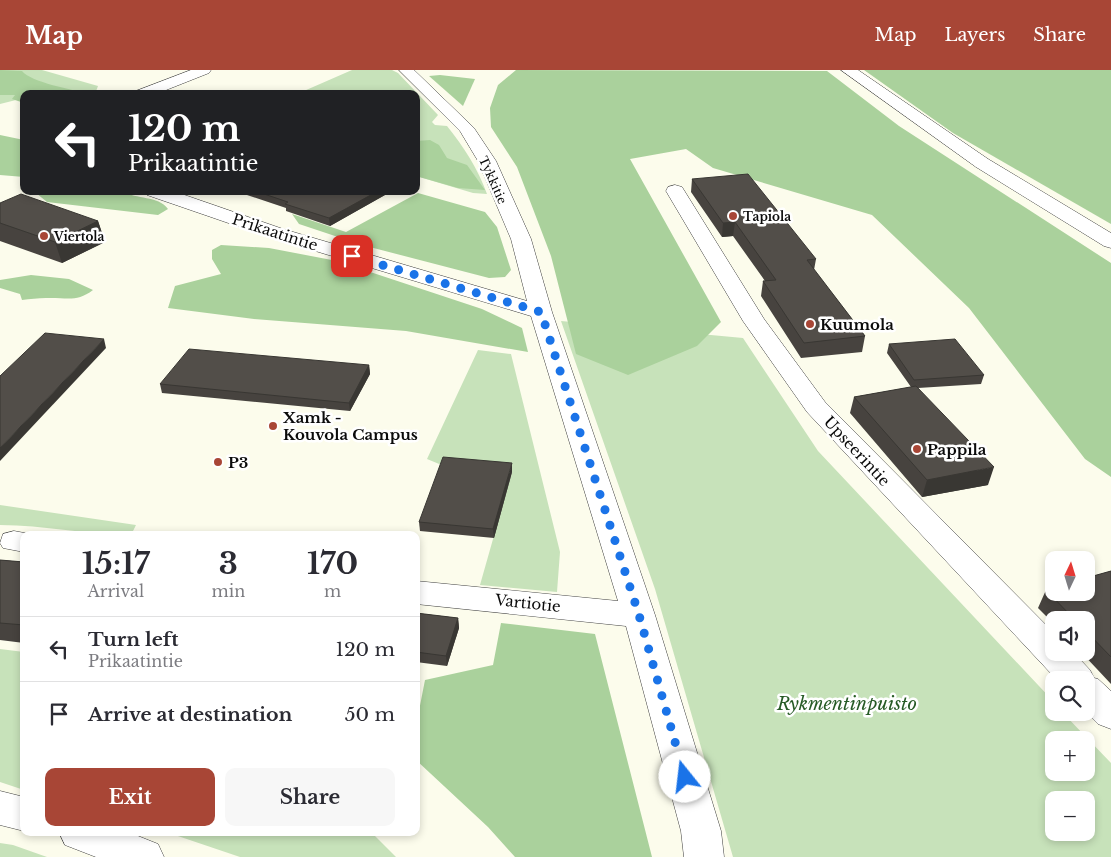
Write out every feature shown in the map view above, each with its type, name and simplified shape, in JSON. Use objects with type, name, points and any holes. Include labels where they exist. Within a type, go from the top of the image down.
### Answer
[{"type":"street","points":[[151,90],[204,70]]},
{"type":"street","name":"Tykkitie","points":[[406,70],[466,128],[487,162],[521,239],[541,312]]},
{"type":"street","points":[[848,70],[982,163],[1111,242]]},
{"type":"street","name":"Upseerintie","points":[[675,191],[754,321],[816,407],[1069,671]]},
{"type":"street","name":"Prikaatintie","points":[[166,195],[276,233],[541,312]]},
{"type":"street","points":[[541,312],[639,615],[701,831],[704,857]]},
{"type":"street","name":"Vartiotie","points":[[420,592],[639,615]]},
{"type":"street","points":[[1095,698],[1111,714]]},
{"type":"street","points":[[0,808],[20,813]]},
{"type":"street","points":[[89,836],[144,857]]},
{"type":"green space","points":[[0,70],[42,70],[98,86],[96,90],[20,90],[20,99],[0,104]]},
{"type":"green space","points":[[0,70],[22,71],[34,79],[72,90],[20,90],[20,102],[12,99],[15,95],[0,95]]},
{"type":"green space","points":[[352,70],[392,70],[398,73],[414,90],[306,90]]},
{"type":"green space","points":[[516,70],[827,71],[899,126],[1111,263],[1111,477],[1085,459],[969,308],[872,215],[713,168],[686,149],[630,159],[721,322],[697,346],[628,375],[576,354],[551,256],[517,167],[491,127],[490,108],[498,85]]},
{"type":"green space","points":[[864,70],[1111,70],[1111,224],[953,133]]},
{"type":"green space","points":[[440,75],[475,79],[463,106],[429,76]]},
{"type":"green space","points":[[420,96],[438,115],[432,122],[435,125],[447,126],[475,167],[487,194],[473,193],[420,177]]},
{"type":"green space","points":[[0,135],[20,139],[20,177],[0,175]]},
{"type":"green space","points":[[430,140],[439,145],[447,158],[467,165],[485,190],[458,188],[420,177],[420,141]]},
{"type":"green space","points":[[420,194],[485,212],[497,227],[511,270],[505,277],[489,278],[362,245],[299,224],[292,214],[346,232]]},
{"type":"green space","points":[[38,195],[131,195],[159,202],[168,209],[158,215],[47,202]]},
{"type":"green space","points":[[221,245],[269,248],[337,261],[482,309],[522,328],[528,352],[406,331],[254,319],[168,308],[175,286],[221,274],[212,259],[212,250]]},
{"type":"green space","points":[[31,275],[69,279],[93,290],[76,298],[22,300],[20,294],[0,288],[0,280]]},
{"type":"green space","name":"Rykmentinpuisto","points":[[561,321],[743,338],[818,451],[1045,692],[1045,721],[1071,721],[1080,731],[1045,731],[1045,781],[1095,781],[1095,746],[1111,763],[1111,857],[733,857],[655,589]]},
{"type":"green space","points":[[478,350],[511,354],[560,552],[557,592],[480,585],[512,472],[444,466],[427,459]]},
{"type":"green space","points":[[0,505],[136,525],[133,531],[76,531],[0,525]]},
{"type":"green space","points":[[501,623],[595,634],[652,857],[515,857],[488,827],[420,764],[420,706],[425,680],[493,665]]},
{"type":"green space","points":[[0,649],[20,652],[20,789],[0,782]]},
{"type":"green space","points":[[178,836],[375,836],[396,857],[240,857]]},
{"type":"green space","points":[[0,843],[13,845],[47,857],[0,857]]},
{"type":"building","points":[[748,174],[816,259],[807,260],[865,336],[804,343],[763,281],[776,280],[735,222],[723,223],[692,179]]},
{"type":"building","points":[[20,194],[24,195],[98,221],[55,242],[0,223],[0,203]]},
{"type":"building","points":[[267,195],[371,195],[329,218],[285,204],[288,202]]},
{"type":"building","points":[[45,333],[104,339],[0,448],[0,376]]},
{"type":"building","points":[[955,339],[984,375],[914,380],[889,344]]},
{"type":"building","points":[[189,349],[369,365],[349,403],[160,384]]},
{"type":"building","points":[[916,386],[994,467],[927,480],[854,397]]},
{"type":"building","points":[[443,457],[512,463],[493,529],[419,522]]},
{"type":"building","points":[[0,560],[20,562],[20,625],[0,623]]},
{"type":"building","points":[[1111,571],[1111,657],[1095,640],[1095,611],[1066,611],[1057,601],[1095,601],[1095,575]]},
{"type":"building","points":[[420,613],[458,618],[446,656],[420,653]]},
{"type":"place","name":"Tapiola","points":[[733,216]]},
{"type":"place","name":"Viertola","points":[[44,236]]},
{"type":"place","name":"Kuumola","points":[[810,324]]},
{"type":"place","name":"Xamk - Kouvola Campus","points":[[273,426]]},
{"type":"place","name":"Pappila","points":[[917,449]]},
{"type":"place","name":"P3","points":[[218,462]]},
{"type":"route","points":[[352,256],[541,312],[614,534],[685,777]]}]
